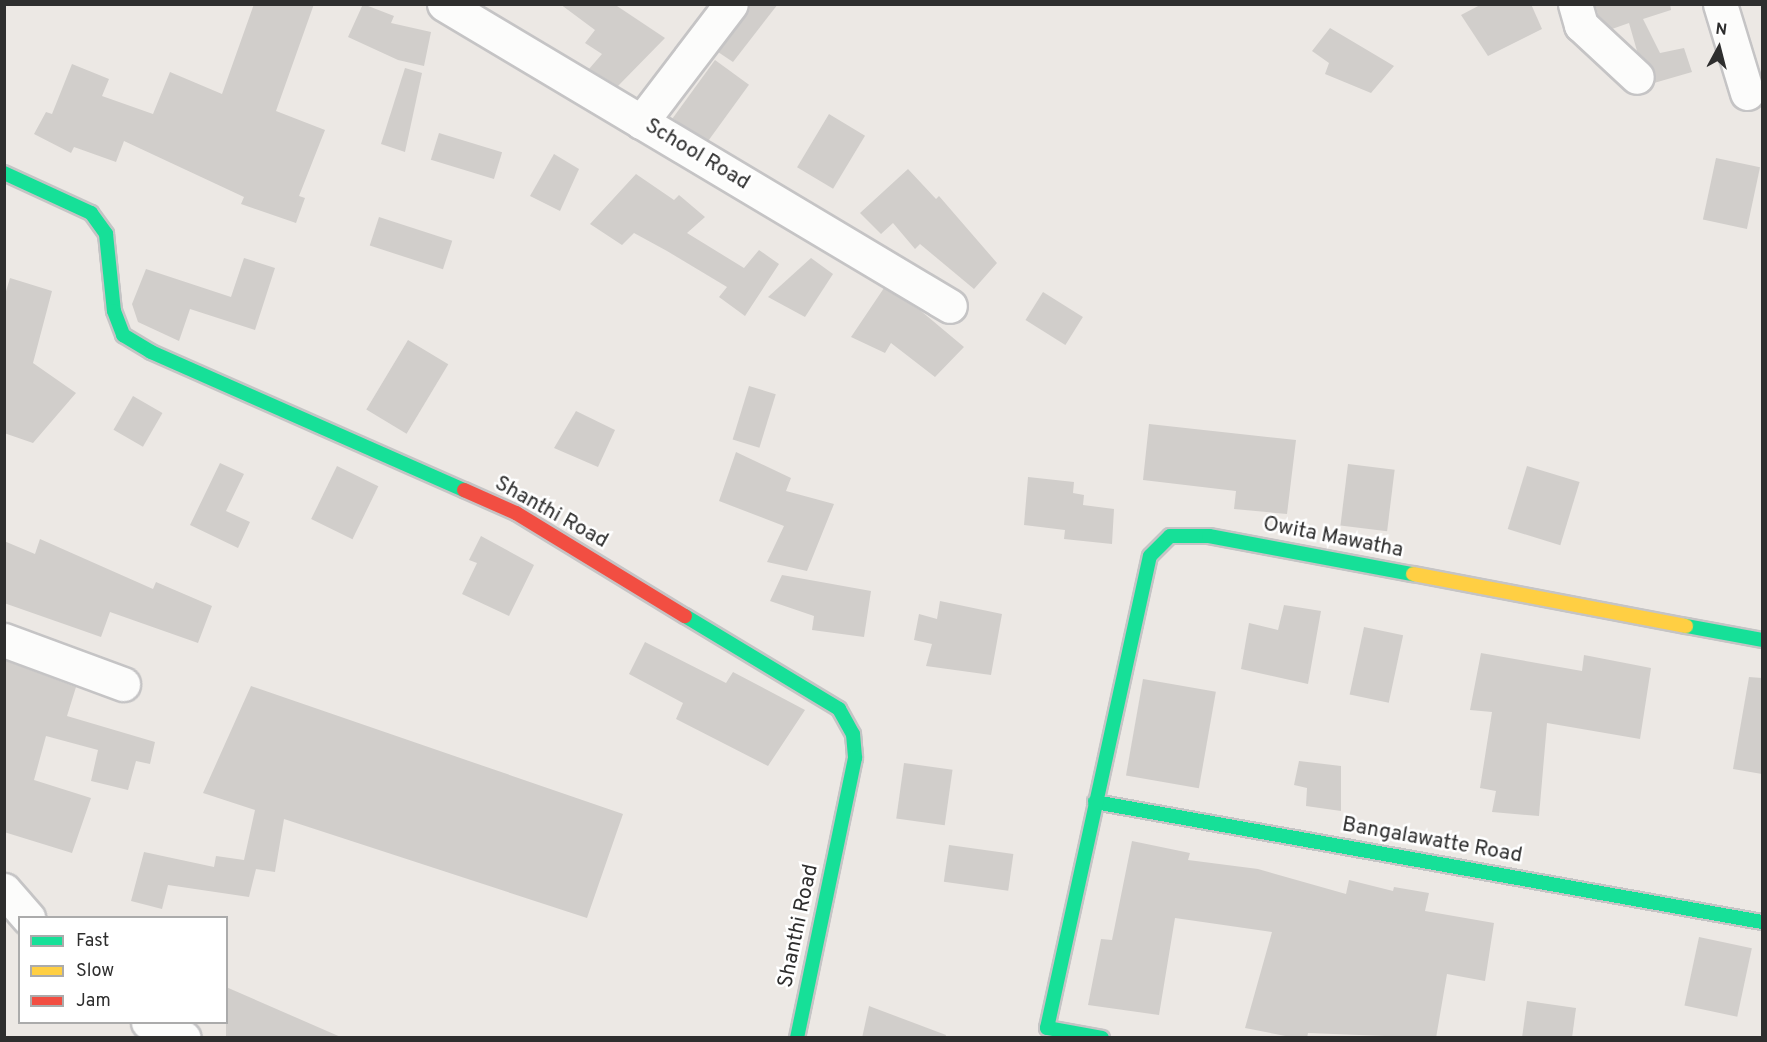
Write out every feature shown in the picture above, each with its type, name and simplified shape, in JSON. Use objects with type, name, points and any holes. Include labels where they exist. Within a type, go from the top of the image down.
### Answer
[{"type":"street","name":"School Road","points":[[444,4],[950,306]]},
{"type":"street","points":[[641,122],[731,4]]},
{"type":"street","points":[[1575,4],[1581,25],[1637,77]]},
{"type":"street","points":[[1720,4],[1747,93]]},
{"type":"street","name":"Shanthi Road","points":[[4,173],[91,213],[106,234],[114,311],[123,334],[516,513],[839,709],[852,734],[855,758],[797,1038]]},
{"type":"street","name":"Owita Mawatha","points":[[1046,1033],[1150,556],[1170,536],[1209,536],[1762,640]]},
{"type":"street","points":[[4,640],[123,684]]},
{"type":"street","name":"Bangalawatte Road","points":[[1095,802],[1762,922]]},
{"type":"street","points":[[4,890],[20,903],[27,916]]},
{"type":"street","points":[[150,1024],[184,1038]]},
{"type":"street","points":[[1046,1033],[1102,1038]]},
{"type":"building","points":[[254,4],[314,4],[276,111],[325,130],[299,196],[305,198],[296,223],[241,204],[244,197],[124,141],[116,162],[74,147],[71,153],[34,134],[46,112],[52,114],[72,64],[109,79],[102,96],[153,114],[170,72],[222,94]]},
{"type":"building","points":[[363,4],[394,16],[391,23],[431,32],[424,66],[398,60],[348,37]]},
{"type":"building","points":[[560,4],[614,4],[665,38],[618,86],[589,69],[602,54],[585,43],[595,30]]},
{"type":"building","points":[[749,4],[778,4],[733,62],[718,52]]},
{"type":"building","points":[[1482,4],[1531,4],[1542,29],[1488,56],[1461,15]]},
{"type":"building","points":[[1595,4],[1670,4],[1671,10],[1643,19],[1660,53],[1684,48],[1692,72],[1654,83],[1655,71],[1637,51],[1629,23],[1612,29],[1598,15]]},
{"type":"building","points":[[1330,28],[1394,66],[1371,93],[1325,74],[1329,63],[1312,51]]},
{"type":"building","points":[[715,60],[749,85],[707,143],[673,118]]},
{"type":"building","points":[[405,68],[422,73],[405,152],[381,144]]},
{"type":"building","points":[[829,114],[865,136],[833,189],[797,167]]},
{"type":"building","points":[[439,133],[502,152],[494,179],[431,160]]},
{"type":"building","points":[[554,154],[579,169],[560,211],[530,196]]},
{"type":"building","points":[[1716,158],[1760,167],[1747,229],[1703,220]]},
{"type":"building","points":[[908,169],[936,199],[939,196],[997,263],[974,289],[920,244],[915,249],[893,223],[881,234],[860,213]]},
{"type":"building","points":[[636,174],[674,200],[679,195],[705,217],[687,233],[744,268],[759,250],[779,264],[745,316],[719,297],[727,287],[667,251],[634,233],[622,245],[590,224]]},
{"type":"building","points":[[379,217],[452,241],[443,269],[370,246]]},
{"type":"building","points":[[244,258],[275,268],[255,330],[190,309],[179,341],[138,322],[132,304],[146,269],[231,297]]},
{"type":"building","points":[[811,258],[833,274],[805,317],[768,297]]},
{"type":"building","points":[[10,278],[52,291],[33,363],[76,393],[33,443],[4,433],[4,298]]},
{"type":"building","points":[[884,288],[921,311],[964,347],[935,377],[891,343],[885,353],[851,337]]},
{"type":"building","points":[[1043,292],[1083,317],[1065,345],[1026,320]]},
{"type":"building","points":[[408,340],[448,364],[407,434],[366,409]]},
{"type":"building","points":[[749,386],[776,394],[759,448],[733,440]]},
{"type":"building","points":[[133,396],[162,413],[143,447],[114,430]]},
{"type":"building","points":[[576,411],[615,430],[598,467],[554,448]]},
{"type":"building","points":[[1149,424],[1296,440],[1287,514],[1234,509],[1236,491],[1143,480]]},
{"type":"building","points":[[736,452],[791,478],[786,491],[834,504],[807,571],[767,562],[784,526],[719,501]]},
{"type":"building","points":[[220,463],[244,474],[226,511],[250,522],[238,548],[190,525]]},
{"type":"building","points":[[1348,464],[1395,470],[1387,531],[1340,526]]},
{"type":"building","points":[[337,466],[378,486],[352,539],[311,519]]},
{"type":"building","points":[[1527,466],[1580,482],[1560,545],[1508,529]]},
{"type":"building","points":[[1028,477],[1074,482],[1073,493],[1084,495],[1083,505],[1114,509],[1112,544],[1064,539],[1065,530],[1024,525]]},
{"type":"building","points":[[481,536],[534,565],[509,616],[462,594],[477,563],[469,560]]},
{"type":"building","points":[[40,539],[153,589],[156,582],[212,606],[198,643],[110,612],[101,637],[4,603],[4,541],[35,554]]},
{"type":"building","points":[[782,575],[871,591],[864,637],[812,630],[814,616],[770,601]]},
{"type":"building","points":[[940,601],[1002,614],[991,675],[926,666],[932,644],[914,640],[919,614],[937,619]]},
{"type":"building","points":[[1284,605],[1321,611],[1308,684],[1241,669],[1249,623],[1278,630]]},
{"type":"building","points":[[1364,627],[1403,635],[1389,703],[1350,694]]},
{"type":"building","points":[[645,642],[726,683],[733,672],[805,710],[768,766],[676,719],[683,703],[629,674]]},
{"type":"building","points":[[1481,653],[1582,671],[1584,655],[1651,668],[1640,739],[1547,723],[1539,816],[1492,812],[1496,791],[1480,788],[1492,712],[1470,710]]},
{"type":"building","points":[[4,660],[76,687],[67,716],[155,742],[150,764],[136,761],[128,790],[91,781],[98,750],[46,736],[34,780],[91,798],[72,853],[4,832]]},
{"type":"building","points":[[1749,677],[1762,678],[1762,774],[1733,769]]},
{"type":"building","points":[[1143,679],[1216,692],[1199,788],[1126,776]]},
{"type":"building","points":[[251,686],[623,814],[587,918],[284,819],[275,872],[256,869],[249,897],[168,885],[162,909],[131,901],[144,852],[214,867],[216,856],[244,860],[255,810],[203,793]]},
{"type":"building","points":[[1299,761],[1341,766],[1341,811],[1306,806],[1307,788],[1294,785]]},
{"type":"building","points":[[904,763],[953,770],[945,825],[896,818]]},
{"type":"building","points":[[1132,841],[1190,853],[1188,860],[1258,869],[1346,894],[1349,880],[1393,891],[1394,887],[1429,893],[1425,911],[1494,923],[1485,981],[1447,974],[1436,1038],[1308,1033],[1307,1038],[1296,1038],[1245,1028],[1272,932],[1175,918],[1159,1015],[1088,1005],[1101,939],[1112,940]]},
{"type":"building","points":[[949,845],[1013,854],[1008,891],[944,882]]},
{"type":"building","points":[[1699,937],[1752,948],[1737,1017],[1684,1005]]},
{"type":"building","points":[[228,988],[343,1038],[226,1038]]},
{"type":"building","points":[[1527,1001],[1576,1008],[1572,1038],[1522,1038]]},
{"type":"building","points":[[869,1006],[946,1035],[945,1038],[862,1038]]},
{"type":"traffic: fast","points":[[4,173],[91,213],[106,234],[114,311],[123,335],[151,352],[464,490]]},
{"type":"traffic: fast","points":[[1102,1038],[1047,1028],[1150,556],[1170,536],[1209,536],[1413,574]]},
{"type":"traffic: fast","points":[[685,616],[839,709],[853,734],[855,758],[797,1038]]},
{"type":"traffic: fast","points":[[1686,626],[1762,640]]},
{"type":"traffic: fast","points":[[1095,802],[1762,922]]},
{"type":"traffic: slow","points":[[1413,574],[1686,626]]},
{"type":"traffic: jam","points":[[464,490],[516,513],[685,616]]}]
